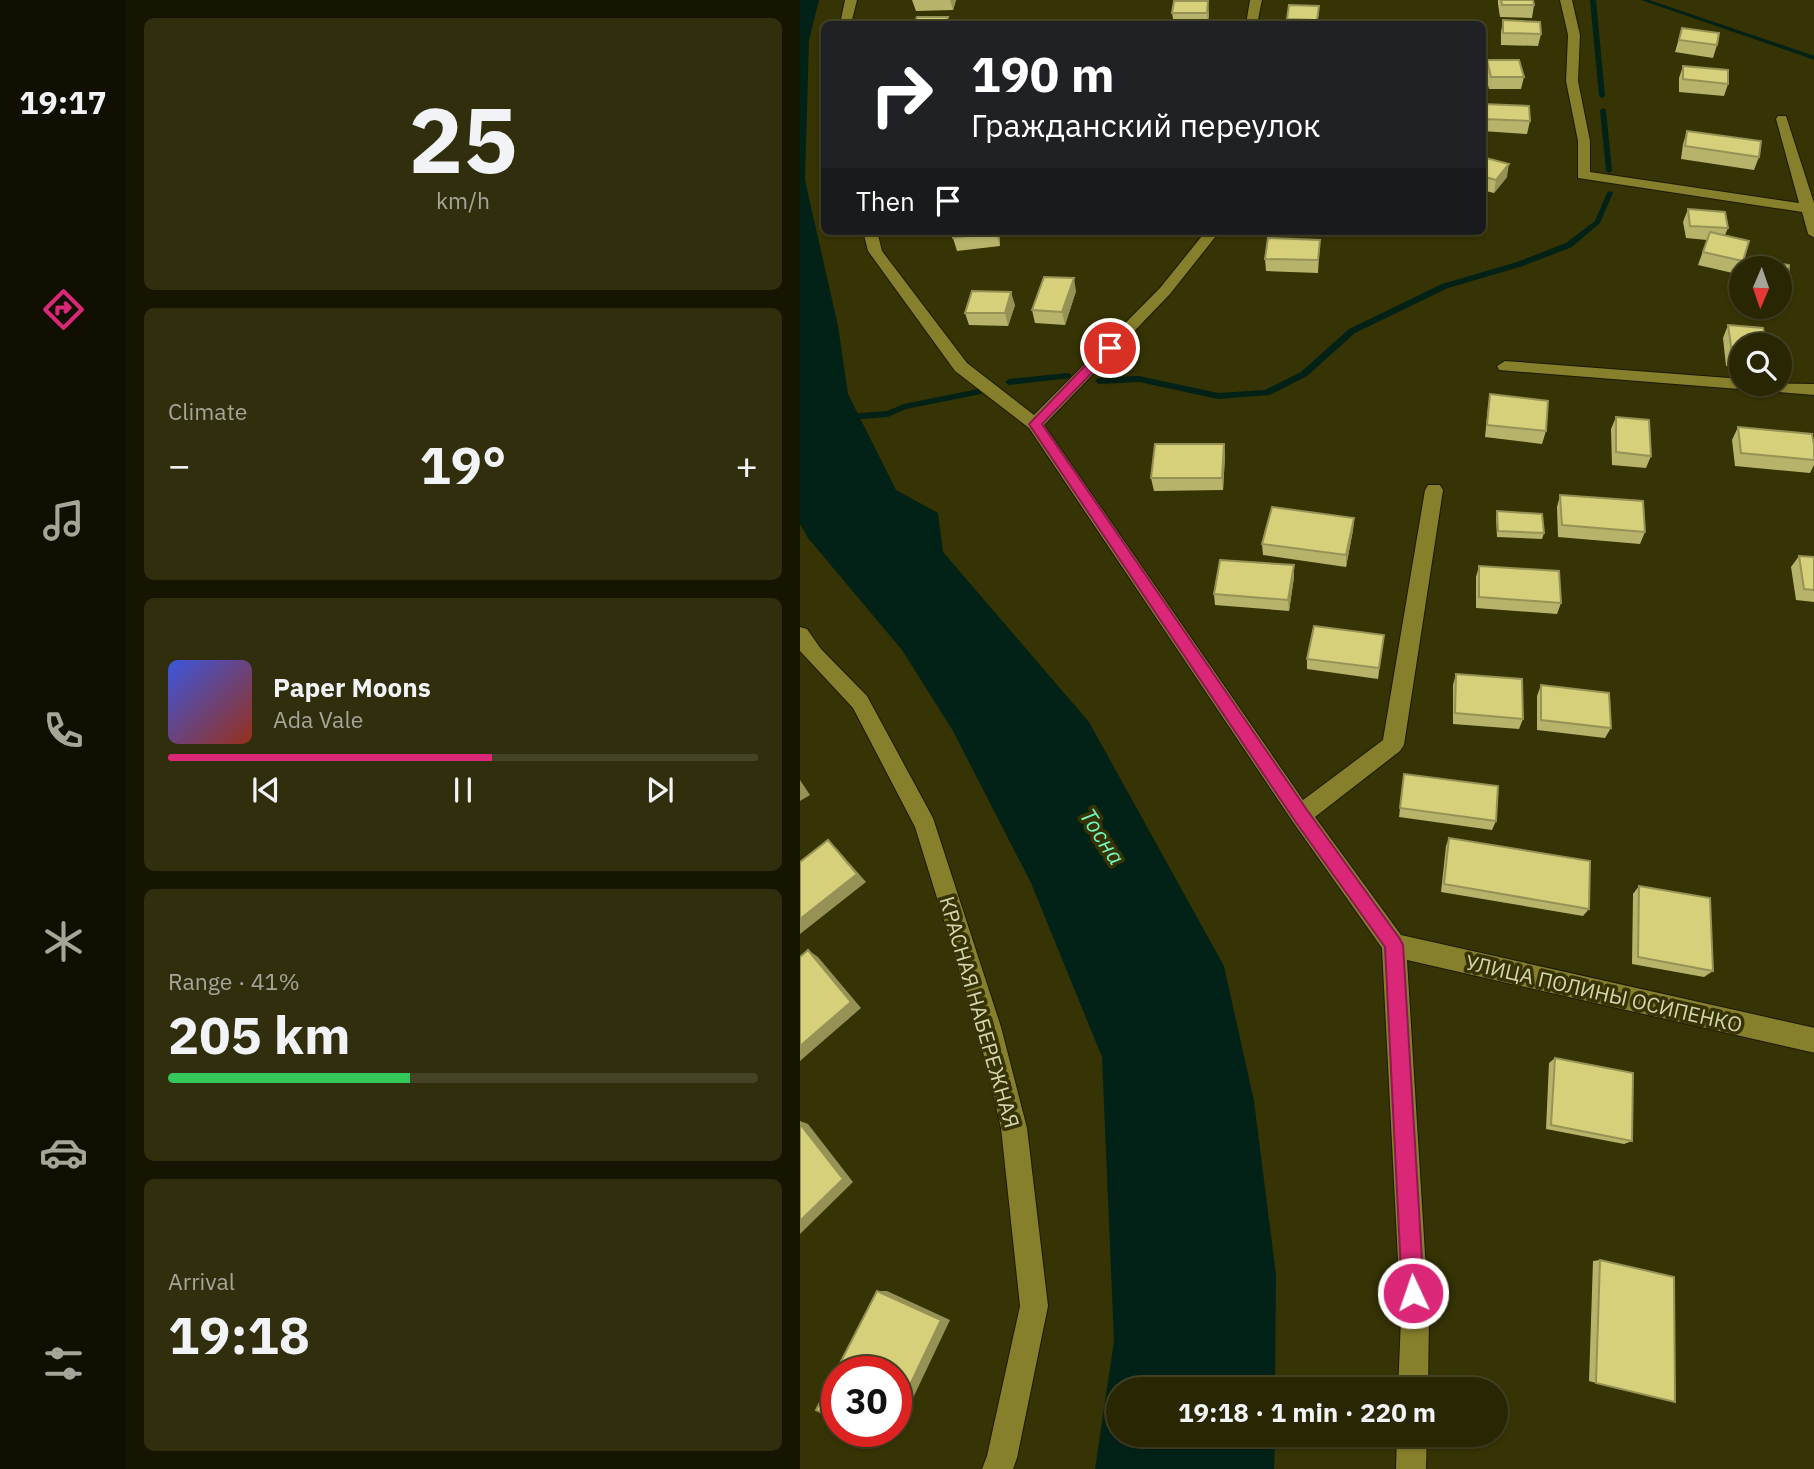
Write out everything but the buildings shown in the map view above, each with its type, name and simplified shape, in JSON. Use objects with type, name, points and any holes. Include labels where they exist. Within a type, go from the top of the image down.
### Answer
[{"type":"street","points":[[846,21],[851,0]]},
{"type":"street","points":[[1252,21],[1256,0]]},
{"type":"street","points":[[1566,0],[1574,35],[1572,81],[1585,141],[1583,175],[1812,210]]},
{"type":"street","points":[[1782,119],[1812,210],[1814,234]]},
{"type":"street","points":[[871,235],[875,251],[960,367],[1035,424],[1301,815],[1394,945],[1415,1319],[1413,1377]]},
{"type":"street","points":[[1035,424],[1165,291],[1210,235]]},
{"type":"street","points":[[1505,366],[1814,390]]},
{"type":"street","points":[[1301,815],[1393,745],[1434,490]]},
{"type":"street","name":"КРАСНАЯ НАБЕРЕЖНАЯ","points":[[800,635],[814,655],[860,702],[925,825],[989,1027],[1014,1128],[1034,1306],[1002,1458],[997,1469]]},
{"type":"street","name":"УЛИЦА ПОЛИНЫ ОСИПЕНКО","points":[[1394,945],[1814,1041]]},
{"type":"street","points":[[1411,1469],[1412,1447]]},
{"type":"water","name":"Тосна","points":[[800,0],[819,0],[809,40],[805,180],[838,326],[848,394],[896,490],[938,513],[943,552],[1089,722],[1224,966],[1254,1101],[1276,1275],[1275,1377],[1109,1377],[1114,1341],[1102,1057],[1031,883],[953,731],[902,650],[808,538],[800,524]]},
{"type":"water","points":[[1106,1395],[1106,1447],[1275,1447],[1274,1469],[1095,1469]]},
{"type":"waterway","points":[[1593,0],[1602,96]]},
{"type":"waterway","points":[[1644,0],[1815,58]]},
{"type":"waterway","points":[[1603,110],[1609,171]]},
{"type":"waterway","points":[[1099,381],[1139,379],[1218,396],[1267,393],[1304,374],[1352,331],[1445,286],[1520,264],[1569,245],[1598,222],[1610,193]]},
{"type":"waterway","points":[[1009,382],[1068,376]]},
{"type":"waterway","points":[[848,417],[888,414],[904,407],[978,392]]},
{"type":"route","points":[[1110,348],[1035,424],[1301,815],[1394,945],[1413,1293]]}]
